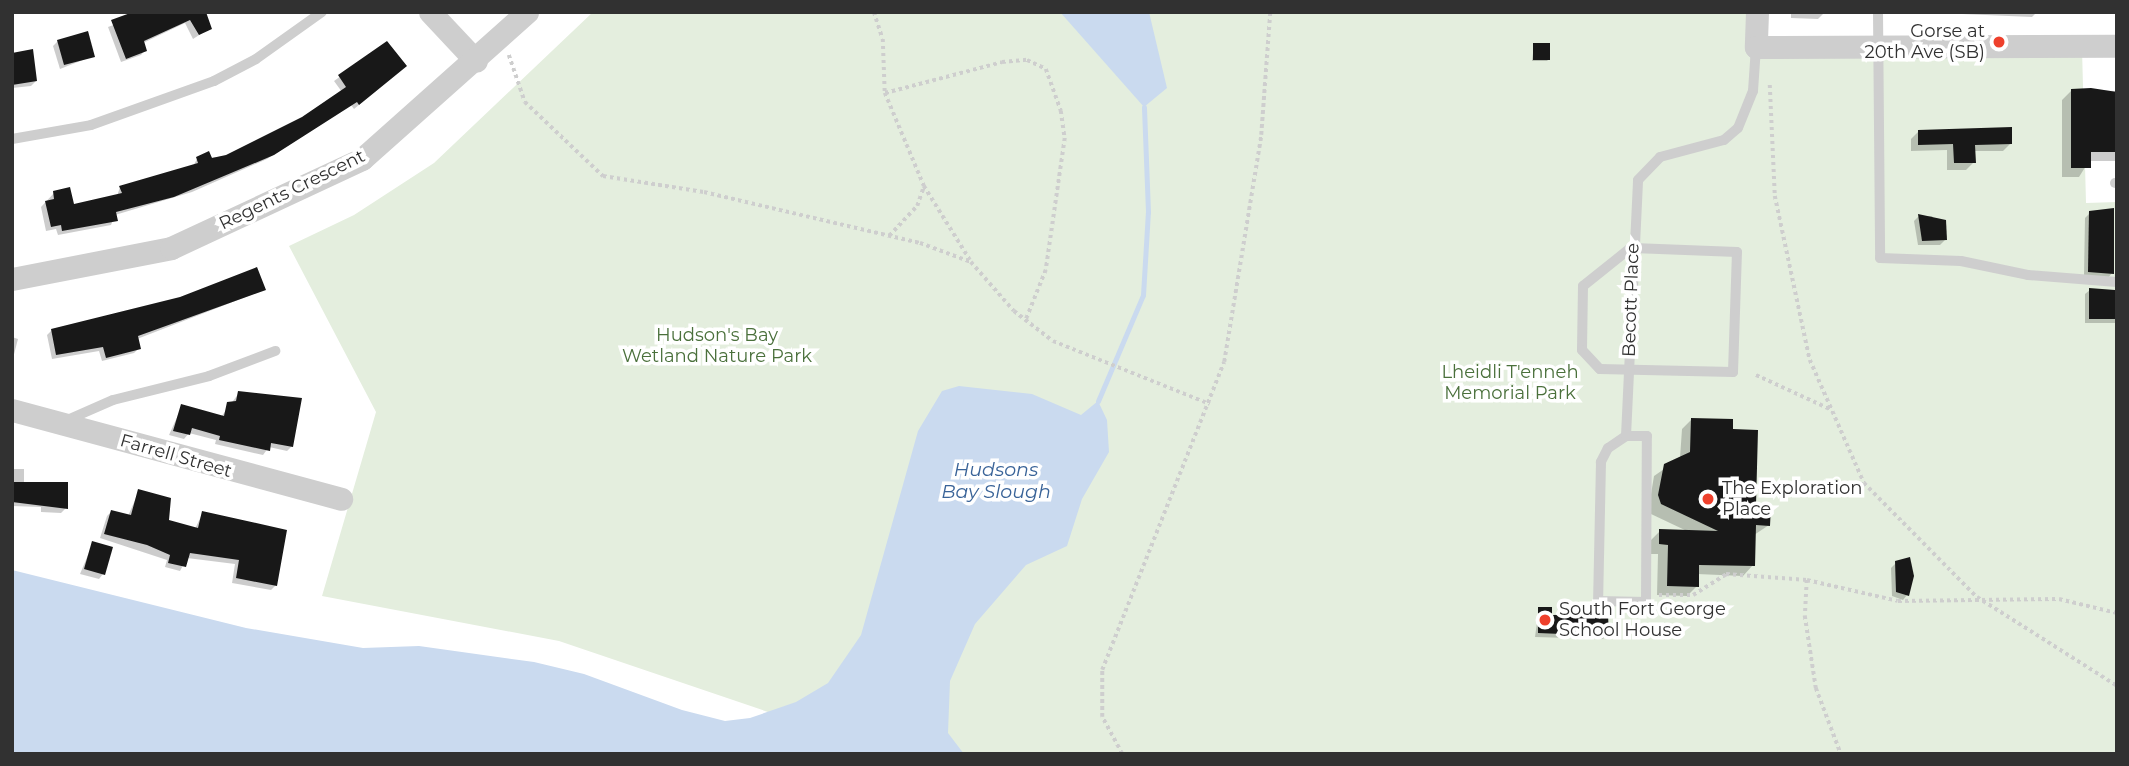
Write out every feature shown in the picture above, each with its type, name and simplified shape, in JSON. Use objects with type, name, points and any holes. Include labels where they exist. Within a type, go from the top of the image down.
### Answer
[{"type":"street","points":[[430,12],[476,61]]},
{"type":"street","name":"Regents Crescent","points":[[12,279],[171,248],[362,159],[476,61],[527,12]]},
{"type":"street","points":[[1757,12],[1756,47],[2117,46]]},
{"type":"street","name":"Farrell Street","points":[[12,411],[341,499]]},
{"type":"lane","points":[[12,139],[91,125],[214,81],[265,53],[322,12]]},
{"type":"lane","points":[[1878,12],[1880,258],[1961,261],[2028,275],[2117,282]]},
{"type":"lane","name":"Becott Place","points":[[1626,436],[1638,180],[1660,157],[1724,140],[1738,128],[1753,91],[1756,47]]},
{"type":"lane","points":[[1633,247],[1737,252],[1733,372],[1600,369],[1582,350],[1583,286],[1633,247]]},
{"type":"lane","points":[[59,424],[113,400],[209,376],[275,351]]},
{"type":"lane","points":[[1626,436],[1647,436],[1646,602],[1598,601],[1601,461],[1608,448],[1626,436]]},
{"type":"path","points":[[874,12],[883,39],[885,93],[924,186],[971,262],[1026,320],[1053,341],[1156,380],[1210,404]]},
{"type":"path","points":[[1122,754],[1102,717],[1102,670],[1210,404],[1224,362],[1244,261],[1267,85],[1270,12]]},
{"type":"path","points":[[498,40],[508,50],[525,102],[603,176],[704,192],[889,236],[971,262]]},
{"type":"path","points":[[885,93],[1002,62],[1027,60],[1046,69],[1062,111],[1065,138],[1046,271],[1026,320]]},
{"type":"path","points":[[1770,81],[1775,196],[1810,360],[1864,483],[1977,597],[2117,686]]},
{"type":"path","points":[[889,236],[917,206],[924,186]]},
{"type":"path","points":[[1756,375],[1832,410]]},
{"type":"path","points":[[1659,595],[1693,595],[1726,574],[1807,580],[1898,601],[1977,597],[2059,599],[2117,613]]},
{"type":"path","points":[[1807,580],[1805,616],[1816,688],[1841,754]]},
{"type":"green space","name":"Lheidli T'enneh Memorial Park","points":[[593,12],[1766,12],[1766,56],[2082,48],[2086,203],[2117,202],[2117,754],[892,754],[559,641],[322,596],[376,412],[289,246],[354,215],[434,163]]},
{"type":"water","points":[[1060,12],[1149,12],[1167,88],[1144,107]]},
{"type":"water","points":[[959,386],[1032,394],[1081,415],[1098,401],[1107,420],[1109,452],[1082,499],[1067,546],[1026,565],[975,624],[950,681],[948,733],[964,754],[12,754],[12,570],[246,628],[363,648],[419,646],[534,662],[584,674],[682,710],[725,721],[750,718],[796,702],[828,683],[861,635],[918,431],[942,391]]},
{"type":"building","points":[[133,12],[206,12],[212,29],[199,35],[190,20],[144,41],[147,51],[126,59],[111,20]]},
{"type":"building","points":[[88,31],[95,57],[64,65],[57,40]]},
{"type":"building","points":[[387,41],[407,66],[359,105],[357,102],[274,155],[174,197],[116,212],[118,221],[62,231],[61,225],[51,227],[45,201],[54,199],[53,191],[70,187],[74,204],[122,193],[119,186],[198,163],[196,157],[209,151],[212,158],[226,155],[302,117],[346,87],[338,75]]},
{"type":"building","points":[[1533,43],[1550,43],[1550,60],[1533,60]]},
{"type":"building","points":[[33,49],[37,81],[12,85],[12,53]]},
{"type":"building","points":[[2091,88],[2117,92],[2117,152],[2091,152],[2091,168],[2071,168],[2071,89]]},
{"type":"building","points":[[2012,127],[2012,144],[1975,145],[1976,163],[1954,163],[1953,144],[1918,145],[1918,130]]},
{"type":"building","points":[[2114,208],[2114,274],[2088,272],[2089,211]]},
{"type":"building","points":[[1918,214],[1946,220],[1947,240],[1922,241]]},
{"type":"building","points":[[257,267],[266,290],[138,336],[141,349],[106,358],[103,347],[56,355],[51,329],[180,297]]},
{"type":"building","points":[[2089,288],[2115,290],[2117,319],[2089,319]]},
{"type":"building","points":[[238,391],[302,398],[293,447],[271,443],[270,451],[219,440],[220,436],[192,428],[190,435],[173,431],[181,404],[224,416],[227,402],[236,401]]},
{"type":"building","name":"The Exploration Place","points":[[1691,418],[1733,419],[1733,429],[1758,430],[1756,505],[1771,506],[1770,526],[1756,525],[1755,566],[1699,565],[1699,587],[1667,586],[1668,545],[1659,544],[1659,529],[1718,531],[1661,504],[1658,495],[1664,464],[1690,452]]},
{"type":"building","points":[[12,482],[68,482],[68,509],[12,502]]},
{"type":"building","points":[[138,489],[171,498],[169,520],[198,528],[202,511],[287,530],[277,586],[236,578],[239,560],[190,553],[186,567],[168,563],[170,555],[147,545],[104,534],[111,510],[131,515]]},
{"type":"building","points":[[92,541],[113,547],[105,575],[84,569]]},
{"type":"building","points":[[1910,557],[1914,576],[1909,596],[1896,592],[1895,561]]},
{"type":"building","points":[[1538,607],[1552,607],[1552,615],[1608,614],[1609,636],[1538,633]]},
{"type":"waterway","name":"Hudsons Bay Slough","points":[[1098,401],[1143,295],[1148,212],[1144,107]]},
{"type":"place","name":"Gorse at 20th Ave (SB)","points":[[1999,42]]},
{"type":"place","name":"The Exploration Place","points":[[1708,499]]},
{"type":"place","name":"South Fort George School House","points":[[1545,620]]},
{"type":"park label","name":"Hudson's Bay Wetland Nature Park","points":[[717,346]]}]
